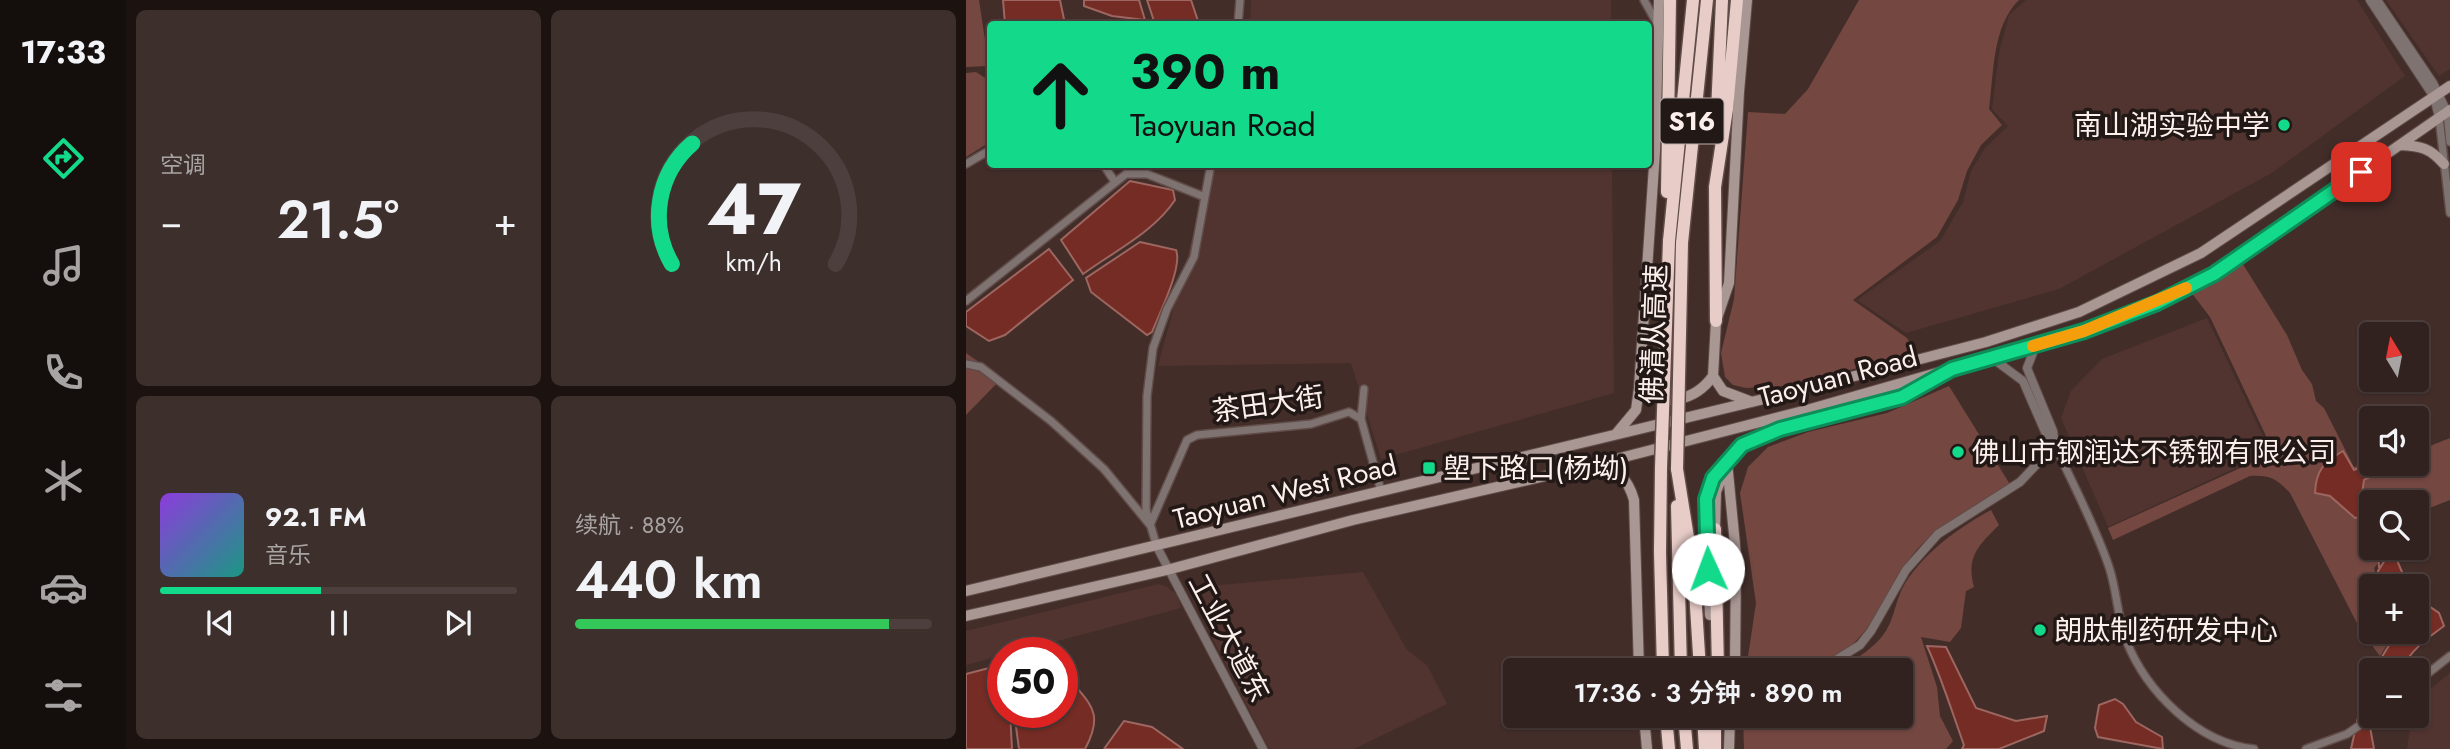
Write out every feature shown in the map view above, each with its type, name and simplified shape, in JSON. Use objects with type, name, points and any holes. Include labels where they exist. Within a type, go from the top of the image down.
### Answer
[{"type":"highway","points":[[1670,0],[1666,178],[1674,237]]},
{"type":"highway","name":"佛清从高速","points":[[1663,658],[1659,539],[1661,468],[1674,237],[1693,0]]},
{"type":"highway","name":"佛清从高速","points":[[1681,658],[1674,237],[1707,0]]},
{"type":"highway","points":[[1716,321],[1715,187],[1723,0]]},
{"type":"highway","points":[[1715,187],[1727,110],[1737,0]]},
{"type":"highway","points":[[1677,469],[1694,575],[1699,658]]},
{"type":"highway","points":[[1715,529],[1716,658]]},
{"type":"highway","points":[[1710,615],[1715,658]]},
{"type":"highway","points":[[1668,728],[1669,749]]},
{"type":"highway","points":[[1685,728],[1687,749]]},
{"type":"highway","points":[[1704,728],[1705,749]]},
{"type":"highway","points":[[1715,749],[1716,728]]},
{"type":"main road","points":[[1616,435],[1636,410],[1639,388],[1655,138],[1659,0]]},
{"type":"main road","points":[[1639,388],[1654,397],[1681,400],[1706,386],[1713,376],[1716,321],[1729,283],[1739,92],[1748,0]]},
{"type":"main road","name":"Taoyuan Road","points":[[1616,435],[1986,342],[2079,312],[2201,253],[2450,86]]},
{"type":"main road","name":"Taoyuan Road","points":[[1593,465],[1807,410],[1992,358],[2084,331],[2157,303],[2214,274],[2445,113]]},
{"type":"main road","points":[[2400,145],[2423,146],[2444,164]]},
{"type":"main road","points":[[1710,615],[1706,499],[1713,478],[1742,445],[1902,397],[1952,369]]},
{"type":"main road","points":[[1713,376],[1723,391],[1753,402]]},
{"type":"main road","name":"Taoyuan West Road","points":[[966,591],[1616,435]]},
{"type":"main road","points":[[1715,529],[1716,492],[1727,462]]},
{"type":"main road","points":[[1727,462],[1736,555],[1735,658]]},
{"type":"main road","points":[[1593,465],[1619,473],[1625,479],[1634,500],[1639,658]]},
{"type":"main road","name":"Taoyuan West Road","points":[[966,616],[1167,570],[1353,520],[1593,465]]},
{"type":"main road","points":[[1645,728],[1647,749]]},
{"type":"main road","points":[[1729,749],[1730,728]]},
{"type":"street","points":[[1238,21],[1240,0]]},
{"type":"street","points":[[1644,0],[1658,26]]},
{"type":"street","points":[[2370,0],[2437,95]]},
{"type":"street","points":[[2377,0],[2437,95],[2445,113],[2450,142]]},
{"type":"street","points":[[2445,113],[2444,164],[2450,213]]},
{"type":"street","points":[[966,164],[987,152]]},
{"type":"street","points":[[1106,168],[1115,182]]},
{"type":"street","points":[[1157,547],[1146,510],[1147,396],[1153,348],[1167,309],[1194,257],[1211,168]]},
{"type":"street","points":[[966,301],[1126,174],[1147,174],[1205,197]]},
{"type":"street","points":[[2036,345],[2028,368],[2053,431],[2055,445]]},
{"type":"street","points":[[1992,358],[2015,372],[2023,381],[2046,434],[2055,445],[2109,567],[2125,638],[2140,668],[2158,693],[2201,731],[2227,744],[2254,749]]},
{"type":"street","points":[[966,364],[981,367],[1051,421],[1104,469],[1150,524]]},
{"type":"street","points":[[1364,389],[1361,419],[1381,491]]},
{"type":"street","name":"茶田大街","points":[[1150,524],[1187,440],[1197,435],[1311,424],[1349,412],[1361,419]]},
{"type":"street","points":[[1839,658],[1860,645],[1906,570],[1938,534],[2020,482],[2055,445]]},
{"type":"street","name":"工业大道东","points":[[1157,547],[1263,749]]},
{"type":"street","points":[[2429,672],[2450,656]]},
{"type":"street","points":[[2306,749],[2347,734],[2359,726]]},
{"type":"shaded area","points":[[966,0],[979,0],[987,66],[966,67]]},
{"type":"shaded area","points":[[1003,0],[1060,0],[1064,21],[1005,21]]},
{"type":"shaded area","points":[[1084,0],[1139,0],[1145,20],[1112,16],[1084,6]]},
{"type":"shaded area","points":[[1147,0],[1191,0],[1198,21],[1154,21]]},
{"type":"shaded area","points":[[1251,0],[1611,0],[1611,21],[1250,21]]},
{"type":"shaded area","points":[[1859,0],[2019,0],[2004,23],[1996,51],[1989,109],[2002,125],[1981,145],[1967,171],[1958,200],[1937,237],[1853,300],[1907,338],[1916,354],[1783,386],[1746,388],[1733,385],[1725,377],[1721,353],[1734,299],[1748,112],[1785,114],[1808,89]]},
{"type":"shaded area","points":[[2026,0],[2357,0],[2405,76],[2270,174],[2059,289],[1906,333],[1857,300],[1940,241],[1963,202],[1971,171],[1985,148],[2008,126],[1992,109],[1999,53],[2009,15]]},
{"type":"shaded area","points":[[2386,0],[2450,0],[2450,69],[2439,76]]},
{"type":"shaded area","points":[[976,72],[987,79],[987,144],[966,157],[966,73]]},
{"type":"shaded area","points":[[1211,168],[1612,168],[1614,393],[1381,459],[1351,363],[1158,366]]},
{"type":"shaded area","points":[[1130,181],[1173,190],[1175,200],[1145,232],[1083,274],[1061,240]]},
{"type":"shaded area","points":[[1140,242],[1176,250],[1177,258],[1169,291],[1152,332],[1147,335],[1091,292],[1086,278]]},
{"type":"shaded area","points":[[1049,249],[1073,280],[1005,335],[989,341],[966,326],[966,312]]},
{"type":"shaded area","points":[[2241,261],[2287,335],[2302,370],[2312,384],[2316,401],[2324,408],[2354,467],[2359,466],[2359,476],[2429,476],[2429,446],[2450,438],[2450,500],[2429,508],[2429,490],[2359,490],[2359,560],[2381,560],[2374,568],[2376,574],[2359,574],[2359,627],[2290,493],[2273,479],[2250,476],[2113,540],[2108,528],[2258,460],[2266,436],[2210,317],[2190,291]]},
{"type":"shaded area","points":[[2207,318],[2263,436],[2257,458],[2108,527],[2061,418],[2071,391],[2102,359]]},
{"type":"shaded area","points":[[966,353],[1002,378],[966,415]]},
{"type":"shaded area","points":[[1949,386],[2011,486],[1957,517],[1932,535],[1903,568],[1870,625],[1842,653],[1833,658],[1748,658],[1756,603],[1740,493],[1748,467],[1768,447],[1808,432],[1887,413]]},
{"type":"shaded area","points":[[2343,451],[2354,470],[2359,468],[2359,476],[2372,476],[2364,480],[2363,490],[2359,490],[2359,517],[2355,518],[2330,496],[2315,493],[2319,473],[2331,459]]},
{"type":"shaded area","points":[[1991,510],[1999,525],[1985,539],[1973,560],[1974,587],[1966,591],[1961,628],[1950,642],[1921,637],[1937,687],[1940,716],[1953,741],[1946,749],[1744,749],[1743,728],[1913,728],[1913,658],[1857,658],[1883,636],[1909,577],[1929,554],[1966,525]]},
{"type":"shaded area","points":[[2385,560],[2397,560],[2403,574],[2378,574]]},
{"type":"shaded area","points":[[1363,572],[1407,650],[1427,665],[1447,704],[1354,749],[1269,749],[1187,588]]},
{"type":"shaded area","points":[[1158,584],[1166,586],[1177,595],[1181,608],[1073,637],[987,637],[987,659],[966,665],[966,631]]},
{"type":"shaded area","points":[[2429,606],[2439,613],[2444,626],[2429,637]]},
{"type":"shaded area","points":[[2371,644],[2388,644],[2380,656]]},
{"type":"shaded area","points":[[2390,644],[2421,644],[2409,658],[2381,658]]},
{"type":"shaded area","points":[[1927,646],[1946,647],[1976,708],[2016,721],[2047,716],[2044,731],[1999,749],[1962,749],[1964,745]]},
{"type":"shaded area","points":[[987,669],[987,728],[1011,728],[1012,749],[966,749],[966,674]]},
{"type":"shaded area","points":[[2450,673],[2450,749],[2407,749],[2410,728],[2429,728],[2429,690]]},
{"type":"shaded area","points":[[1078,688],[1093,712],[1092,734],[1085,749],[1019,749],[1016,728],[1078,728]]},
{"type":"shaded area","points":[[2115,699],[2123,704],[2136,722],[2162,737],[2163,749],[2098,737],[2095,728],[2099,705]]},
{"type":"shaded area","points":[[2359,713],[2359,728],[2370,728],[2374,749],[2351,749]]},
{"type":"shaded area","points":[[1124,721],[1152,727],[1183,749],[1104,749]]},
{"type":"waterway","points":[[2379,560],[2379,567]]},
{"type":"slow traffic","points":[[2033,346],[2084,331],[2157,303],[2186,288]]},
{"type":"place","name":"南山湖实验中学","points":[[2284,125]]},
{"type":"place","name":"佛山市钢润达不锈钢有限公司","points":[[1958,452]]},
{"type":"place","name":"塱下路口(杨坳)","points":[[1429,468]]},
{"type":"place","name":"朗肽制药研发中心","points":[[2040,630]]},
{"type":"route","points":[[1708,569],[1706,499],[1713,478],[1742,445],[1780,429],[1902,397],[1952,369],[2084,331],[2157,303],[2214,274],[2361,172]]}]
